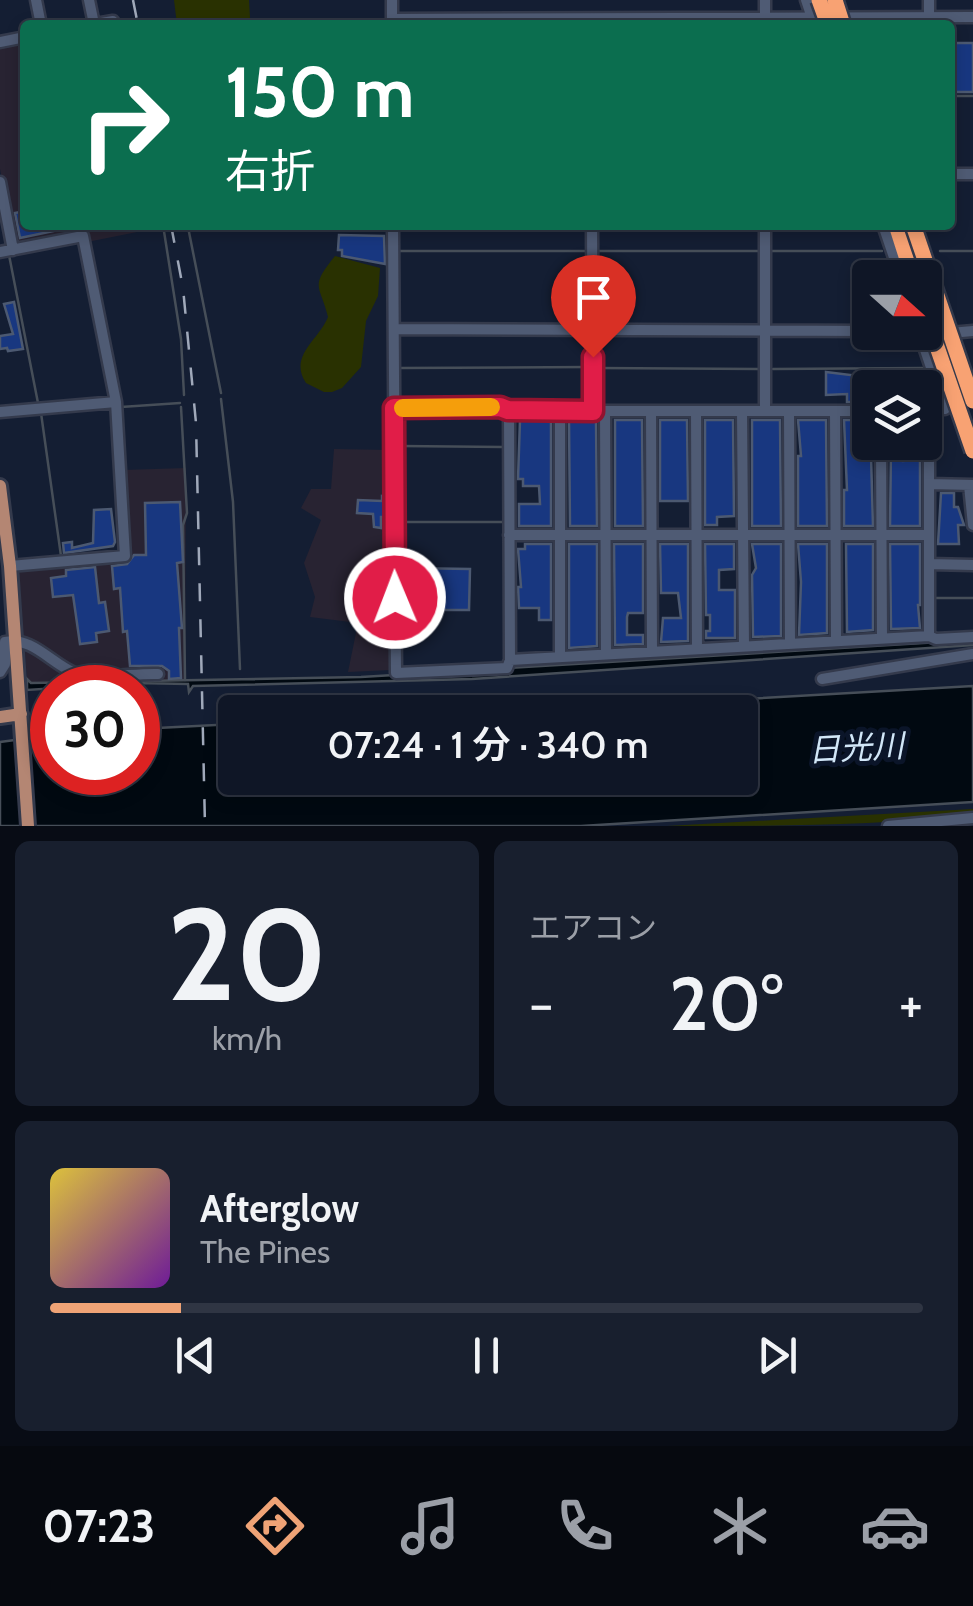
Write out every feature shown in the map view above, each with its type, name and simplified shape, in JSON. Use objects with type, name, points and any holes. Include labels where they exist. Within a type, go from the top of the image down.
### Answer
[{"type":"highway","points":[[898,230],[907,260]]},
{"type":"highway","points":[[915,230],[973,401]]},
{"type":"highway","points":[[938,350],[973,451]]},
{"type":"main road","points":[[922,230],[973,380]]},
{"type":"main road","points":[[0,486],[10,566],[28,826]]},
{"type":"main road","points":[[0,717],[21,719]]},
{"type":"street","points":[[929,0],[929,18]]},
{"type":"street","points":[[897,20],[973,18]]},
{"type":"street","points":[[0,182],[13,250]]},
{"type":"street","points":[[393,230],[396,673],[507,668],[508,410]]},
{"type":"street","points":[[592,230],[606,654]]},
{"type":"street","points":[[765,230],[765,411]]},
{"type":"street","points":[[885,230],[894,260]]},
{"type":"street","points":[[0,252],[83,236],[116,402],[126,556],[10,566]]},
{"type":"street","points":[[394,328],[852,331]]},
{"type":"street","points":[[942,333],[973,330]]},
{"type":"street","points":[[926,350],[945,408]]},
{"type":"street","points":[[0,412],[116,402]]},
{"type":"street","points":[[394,408],[852,412]]},
{"type":"street","points":[[942,409],[973,409]]},
{"type":"street","points":[[560,410],[560,657]]},
{"type":"street","points":[[651,411],[652,652]]},
{"type":"street","points":[[696,411],[698,649]]},
{"type":"street","points":[[742,411],[744,646]]},
{"type":"street","points":[[789,411],[790,644]]},
{"type":"street","points":[[835,412],[836,641]]},
{"type":"street","points":[[881,460],[882,536],[891,639]]},
{"type":"street","points":[[928,460],[929,636]]},
{"type":"street","points":[[929,484],[971,485],[973,525]]},
{"type":"street","points":[[510,535],[929,536]]},
{"type":"street","points":[[929,564],[973,564]]},
{"type":"street","points":[[510,660],[929,636],[973,638]]},
{"type":"street","points":[[0,672],[5,664],[6,642],[15,640],[25,642],[60,665]]},
{"type":"street","points":[[822,679],[973,654]]},
{"type":"street","points":[[888,826],[973,818]]},
{"type":"shaded area","points":[[20,40],[20,230],[147,230],[87,242],[86,234],[15,248],[0,169],[0,44]]},
{"type":"shaded area","points":[[334,449],[390,450],[391,670],[348,672],[358,623],[310,617],[315,597],[304,563],[321,520],[301,508],[311,489],[331,489]]},
{"type":"shaded area","points":[[186,468],[185,680],[160,680],[160,665],[30,665],[30,683],[19,574],[22,569],[127,559],[123,470]]},
{"type":"green space","points":[[174,0],[249,0],[247,20],[176,20]]},
{"type":"green space","points":[[335,256],[380,268],[378,296],[366,321],[361,367],[342,388],[324,392],[306,383],[301,365],[307,348],[328,317],[319,281]]},
{"type":"green space","points":[[973,809],[973,815],[897,821],[667,826]]},
{"type":"water","points":[[973,640],[973,645],[472,679],[193,686],[189,692],[188,684],[160,683],[361,677]]},
{"type":"water","name":"日光川","points":[[973,686],[973,802],[581,826],[0,826],[0,742],[30,738],[30,795],[160,795],[160,728],[218,725],[218,795],[758,795],[758,698]]},
{"type":"building","points":[[955,43],[973,43],[973,92],[955,92]]},
{"type":"building","points":[[20,212],[20,230],[58,230],[20,238],[15,213]]},
{"type":"building","points":[[339,235],[384,236],[385,264],[342,256],[342,250],[338,250]]},
{"type":"building","points":[[14,302],[23,349],[8,351],[0,349],[0,336],[13,334],[4,304]]},
{"type":"building","points":[[826,372],[852,375],[852,402],[847,402],[847,394],[826,395]]},
{"type":"building","points":[[520,420],[551,420],[551,526],[519,526],[519,504],[540,504],[539,486],[523,486],[523,479],[518,479]]},
{"type":"building","points":[[569,420],[596,420],[597,526],[570,526]]},
{"type":"building","points":[[615,420],[642,420],[643,526],[615,526]]},
{"type":"building","points":[[660,420],[687,420],[688,501],[660,501]]},
{"type":"building","points":[[705,420],[733,420],[734,516],[717,517],[717,525],[705,525]]},
{"type":"building","points":[[752,420],[780,420],[781,526],[752,526]]},
{"type":"building","points":[[798,420],[826,420],[827,526],[798,526]]},
{"type":"building","points":[[844,420],[852,420],[852,460],[871,460],[873,526],[844,526]]},
{"type":"building","points":[[891,460],[920,460],[920,526],[890,526]]},
{"type":"building","points":[[941,493],[954,493],[954,507],[958,507],[964,525],[958,525],[959,544],[938,544]]},
{"type":"building","points":[[382,496],[386,497],[386,517],[381,517],[381,528],[374,527],[373,514],[357,513],[358,500],[382,501]]},
{"type":"building","points":[[180,502],[183,562],[177,563],[181,678],[169,679],[169,671],[160,665],[130,665],[120,588],[114,589],[112,566],[127,564],[134,555],[146,555],[145,503]]},
{"type":"building","points":[[111,509],[113,546],[64,553],[63,543],[72,542],[72,548],[93,543],[94,510]]},
{"type":"building","points":[[525,544],[551,544],[551,620],[539,620],[539,608],[519,608],[518,549],[525,549]]},
{"type":"building","points":[[569,544],[597,544],[597,646],[569,648]]},
{"type":"building","points":[[614,544],[643,544],[643,613],[628,613],[627,635],[643,635],[643,644],[615,645]]},
{"type":"building","points":[[660,544],[688,544],[688,641],[661,642],[663,618],[681,618],[678,593],[661,593]]},
{"type":"building","points":[[705,544],[734,544],[734,569],[719,570],[719,590],[735,590],[735,638],[706,638],[710,615],[706,615]]},
{"type":"building","points":[[752,544],[781,544],[781,636],[753,637],[752,575],[756,568]]},
{"type":"building","points":[[798,544],[827,544],[827,633],[799,635]]},
{"type":"building","points":[[846,544],[873,544],[873,630],[847,632]]},
{"type":"building","points":[[890,544],[920,544],[920,628],[891,629]]},
{"type":"building","points":[[95,567],[99,603],[105,602],[109,631],[96,633],[97,642],[80,644],[73,595],[53,597],[51,578],[66,576],[66,570]]},
{"type":"building","points":[[406,568],[470,569],[469,610],[405,610]]},
{"type":"waterway","points":[[955,96],[973,96]]},
{"type":"waterway","points":[[164,230],[181,339],[184,395]]},
{"type":"waterway","points":[[189,230],[221,393]]},
{"type":"waterway","points":[[399,251],[586,251]]},
{"type":"waterway","points":[[595,251],[758,251]]},
{"type":"waterway","points":[[772,251],[882,251]]},
{"type":"waterway","points":[[940,251],[973,251]]},
{"type":"waterway","points":[[9,255],[38,403]]},
{"type":"waterway","points":[[399,368],[589,367]]},
{"type":"waterway","points":[[597,368],[758,369]]},
{"type":"waterway","points":[[773,369],[923,368]]},
{"type":"waterway","points":[[221,399],[233,502],[240,669]]},
{"type":"waterway","points":[[121,407],[180,403]]},
{"type":"waterway","points":[[181,407],[187,513],[183,525],[185,680]]},
{"type":"waterway","points":[[79,410],[111,408]]},
{"type":"waterway","points":[[41,413],[61,556]]},
{"type":"waterway","points":[[400,446],[503,447]]},
{"type":"waterway","points":[[400,522],[504,522]]},
{"type":"waterway","points":[[935,598],[973,598]]},
{"type":"railway","points":[[133,0],[137,20]]},
{"type":"railway","points":[[172,230],[183,288],[196,423],[205,826]]},
{"type":"slow traffic","points":[[403,408],[491,407]]},
{"type":"route","points":[[395,598],[394,408],[593,411],[593,357]]}]
